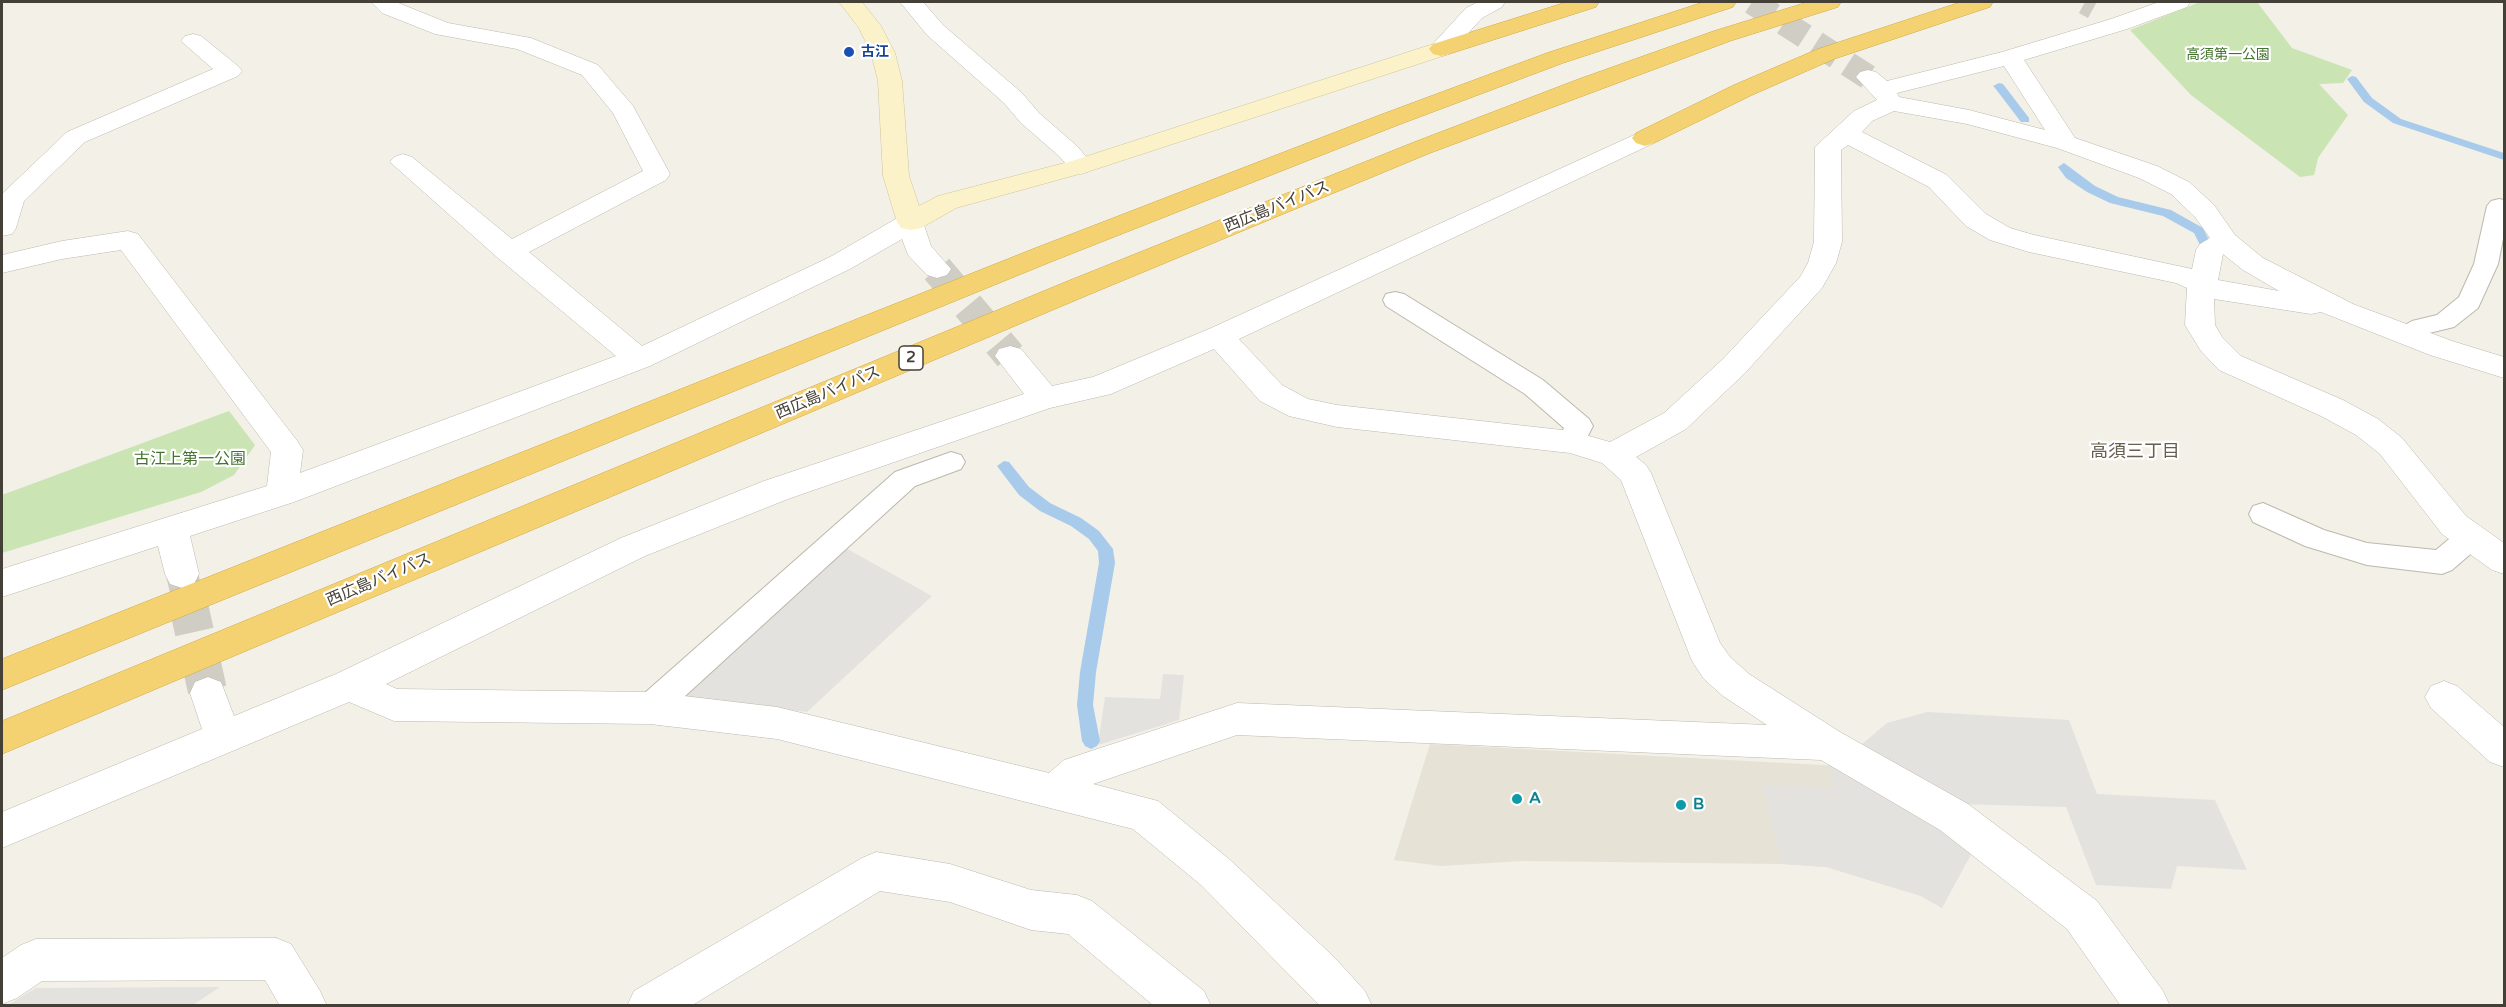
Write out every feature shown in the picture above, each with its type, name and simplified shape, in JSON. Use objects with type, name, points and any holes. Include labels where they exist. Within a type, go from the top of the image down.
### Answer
[{"type":"highway","points":[[1441,49],[1588,2]]},
{"type":"highway","points":[[10,670],[1344,137],[1555,58],[1725,2]]},
{"type":"highway","name":"西広島バイパス","points":[[2,738],[1067,293],[1421,148],[1722,36],[1830,2]]},
{"type":"highway","points":[[1645,138],[1743,90],[1826,54],[1982,2]]},
{"type":"street","points":[[382,2],[390,8],[443,29],[523,43],[590,70],[624,111],[657,174],[508,252]]},
{"type":"street","points":[[850,2],[870,26],[883,53],[890,81],[896,176],[918,249],[937,269]]},
{"type":"street","points":[[911,2],[934,30],[1013,98],[1030,118],[1068,151],[1081,166]]},
{"type":"street","points":[[2,583],[282,493],[639,359],[840,263],[946,202],[1081,166],[1441,49],[1467,7],[1494,2]]},
{"type":"street","points":[[1613,455],[1675,421],[1734,366],[1812,282],[1822,263],[1828,242],[1828,147],[1846,134],[1863,116],[1880,90],[2010,57],[2120,24],[2179,2]]},
{"type":"street","points":[[2094,7],[2120,24]]},
{"type":"street","points":[[2,228],[12,198],[76,136],[230,71],[193,41]]},
{"type":"street","points":[[2010,57],[2066,142]]},
{"type":"street","points":[[1880,90],[1969,117],[2066,142],[2148,172],[2180,188],[2205,211],[2225,241],[2253,264],[2296,288],[2343,310],[2407,335],[2505,368]]},
{"type":"street","points":[[1846,134],[1938,181],[1976,220],[2000,234],[2038,245],[2184,276],[2218,291],[2343,310]]},
{"type":"street","points":[[2,830],[349,685],[633,547],[776,490],[1045,398],[1100,386],[1219,336],[1645,138]]},
{"type":"street","points":[[403,162],[508,252],[639,359]]},
{"type":"street","points":[[2,264],[62,250],[128,240],[286,450],[282,493]]},
{"type":"street","points":[[2225,241],[2210,250],[2200,295],[2200,325],[2211,344],[2230,363],[2332,408],[2367,427],[2391,446],[2454,525],[2505,561]]},
{"type":"street","points":[[1219,336],[1271,393],[1300,408],[1337,416],[1571,442],[1613,455],[1635,473],[1705,650],[1717,668],[1736,685],[1827,744],[1954,818],[2082,915],[2148,1005]]},
{"type":"street","points":[[1010,357],[1045,398]]},
{"type":"street","points":[[171,528],[182,574]]},
{"type":"street","points":[[349,685],[394,705],[650,708],[777,723],[1144,814],[1215,872],[1350,1005]]},
{"type":"street","points":[[208,693],[223,737]]},
{"type":"street","points":[[2444,698],[2505,750]]},
{"type":"street","points":[[1057,791],[1078,772],[1237,719],[1827,744]]},
{"type":"street","points":[[649,1005],[876,871],[950,883],[1031,910],[1077,915],[1189,1005]]},
{"type":"street","points":[[2,983],[36,960],[276,959],[305,1005]]},
{"type":"lane","points":[[2407,335],[2421,327],[2445,321],[2469,302],[2486,264],[2499,206]]},
{"type":"lane","points":[[1395,300],[1534,387],[1579,426],[1571,442]]},
{"type":"lane","points":[[650,708],[905,479],[951,462]]},
{"type":"lane","points":[[2263,514],[2315,538],[2367,554],[2442,562],[2471,537]]},
{"type":"shaded area","points":[[842,546],[932,596],[807,712],[678,697]]},
{"type":"shaded area","points":[[1163,674],[1184,675],[1179,720],[1098,745],[1105,697],[1160,699]]},
{"type":"shaded area","points":[[1927,712],[2069,720],[2097,794],[2215,800],[2247,870],[2177,866],[2171,889],[2096,885],[2066,807],[1958,804],[1862,744],[1887,723]]},
{"type":"shaded area","points":[[1430,744],[1841,766],[1942,908],[1921,896],[1826,867],[1782,864],[1522,861],[1441,866],[1394,860]]},
{"type":"shaded area","points":[[1828,765],[1841,766],[1974,849],[1942,908],[1921,896],[1827,867],[1782,864],[1763,785],[1833,787]]},
{"type":"shaded area","points":[[220,987],[193,1005],[8,1005],[36,988]]},
{"type":"green space","name":"高須第一公園","points":[[2200,2],[2257,2],[2292,48],[2352,70],[2343,83],[2319,84],[2348,115],[2318,158],[2314,175],[2300,177],[2191,95],[2130,30]]},
{"type":"green space","name":"古江上第一公園","points":[[229,411],[255,445],[234,475],[201,492],[2,553],[2,495]]},
{"type":"waterway","points":[[2352,79],[2368,100],[2397,121],[2504,157]]},
{"type":"waterway","points":[[1999,86],[2025,120]]},
{"type":"waterway","points":[[2064,167],[2070,175],[2091,189],[2114,200],[2167,213],[2199,231],[2205,244]]},
{"type":"waterway","points":[[1004,466],[1024,491],[1045,507],[1076,522],[1094,535],[1105,549],[1107,563],[1088,672],[1085,705],[1091,741]]},
{"type":"tunnel","points":[[1752,2],[1868,77]]},
{"type":"tunnel","points":[[2085,2],[2094,7]]},
{"type":"tunnel","points":[[937,269],[1010,356]]},
{"type":"tunnel","points":[[182,574],[187,595]]},
{"type":"tunnel","points":[[186,594],[208,693]]},
{"type":"place","name":"古江","points":[[849,52]]},
{"type":"place","name":"A","points":[[1517,799]]},
{"type":"place","name":"B","points":[[1681,805]]},
{"type":"district","name":"高須三丁目","points":[[2135,452]]}]
